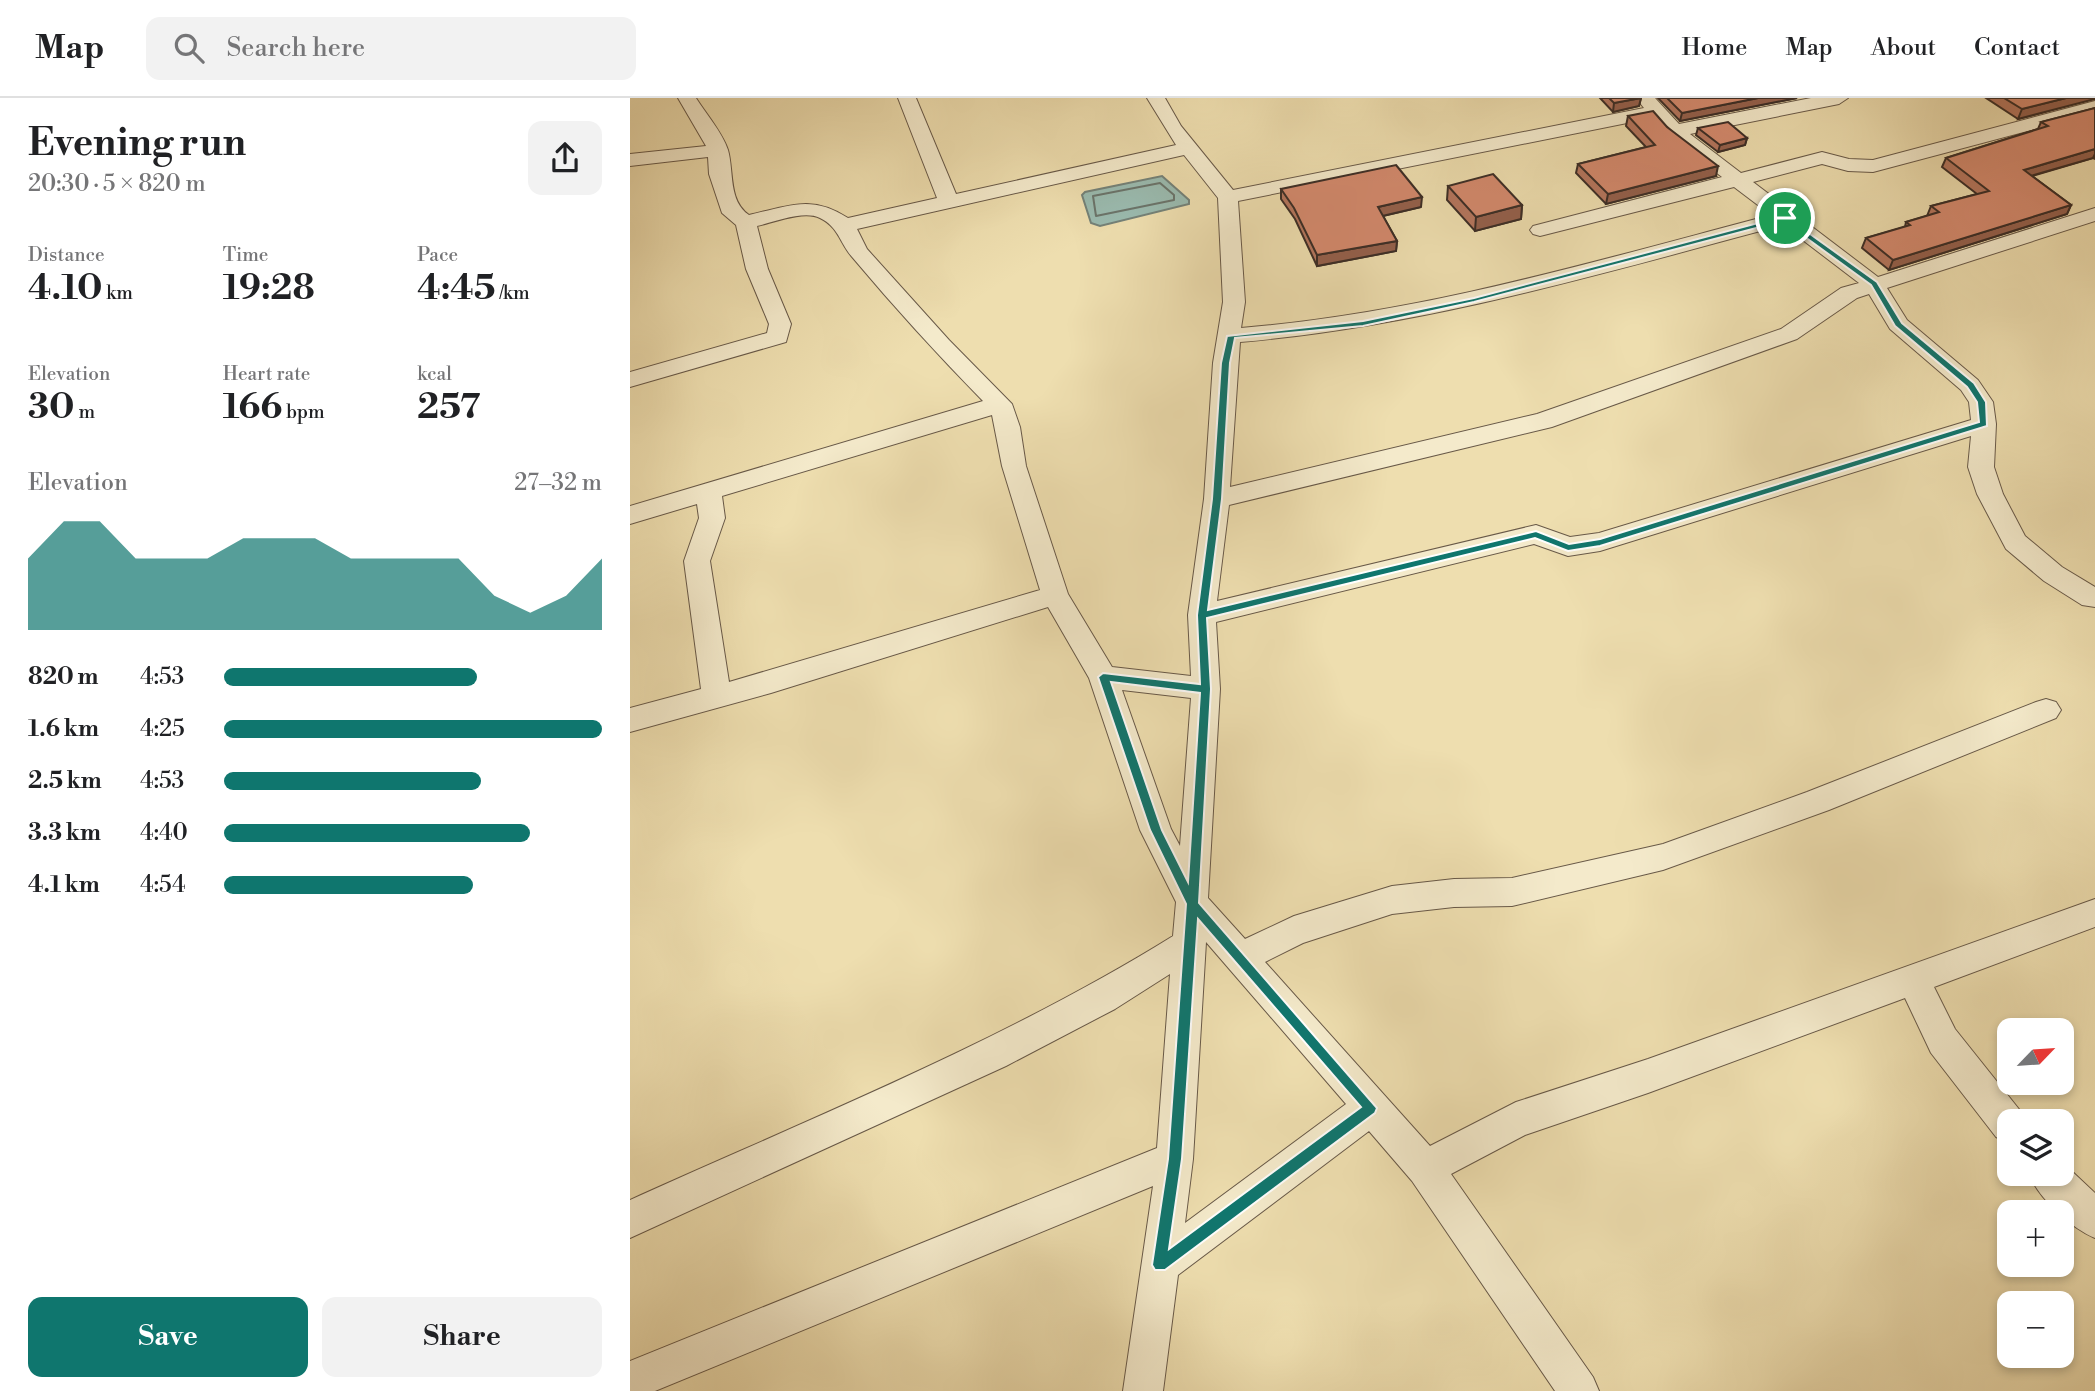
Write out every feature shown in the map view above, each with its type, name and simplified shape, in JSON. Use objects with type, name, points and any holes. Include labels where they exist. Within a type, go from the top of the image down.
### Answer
[{"type":"street","points":[[630,380],[778,337],[780,324],[757,269],[746,222],[732,213],[726,202],[718,150],[687,98]]},
{"type":"street","points":[[907,98],[948,200]]},
{"type":"street","points":[[1143,1391],[1175,1159],[1206,689],[1202,615],[1217,499],[1225,363],[1234,302],[1228,197],[1172,128],[1156,98]]},
{"type":"street","points":[[1674,131],[1839,98]]},
{"type":"street","points":[[1228,197],[1652,105],[1674,131],[1874,284],[1898,324],[1970,385],[1981,402],[1984,424],[1981,467],[1990,494],[2015,542],[2053,573],[2092,598]]},
{"type":"street","points":[[1540,230],[1822,158],[1848,165],[1873,166],[2095,107]]},
{"type":"street","points":[[845,225],[1188,148]]},
{"type":"street","points":[[630,160],[718,150]]},
{"type":"street","points":[[746,222],[800,210],[822,210],[845,225],[858,251],[941,345],[1000,404],[1009,427],[1014,466],[1055,595],[1103,677],[1156,830],[1193,904],[1425,1168],[1579,1391]]},
{"type":"street","points":[[1217,499],[1543,421],[1745,352],[1789,334],[1849,293],[2095,214]]},
{"type":"street","points":[[1231,336],[1376,321],[1474,300],[1785,218]]},
{"type":"street","points":[[630,515],[1000,404]]},
{"type":"street","points":[[1202,615],[1536,534],[1568,547],[1600,542],[1984,424]]},
{"type":"street","points":[[708,491],[712,518],[697,561],[717,697]]},
{"type":"street","points":[[630,720],[717,697],[1055,595]]},
{"type":"street","points":[[1103,677],[1206,689]]},
{"type":"street","points":[[1240,958],[1294,931],[1392,900],[1454,893],[1512,892],[1664,857],[1818,801],[2046,710]]},
{"type":"street","points":[[1425,1168],[1516,1119],[1648,1076],[2095,912]]},
{"type":"street","points":[[630,1219],[994,1054],[1103,998],[1189,944]]},
{"type":"street","points":[[1913,978],[1943,1041],[1997,1110]]},
{"type":"street","points":[[1160,1265],[1370,1108]]},
{"type":"street","points":[[630,1381],[1175,1159]]},
{"type":"street","points":[[2061,1186],[2095,1219]]},
{"type":"water","points":[[1162,176],[1189,200],[1189,204],[1100,226],[1091,223],[1082,195],[1085,192]]},
{"type":"building","points":[[1609,98],[1641,98],[1614,103]]},
{"type":"building","points":[[1667,98],[1758,98],[1682,113]]},
{"type":"building","points":[[2004,98],[2066,98],[2022,109]]},
{"type":"building","points":[[2095,108],[2095,149],[2024,170],[2071,205],[1893,260],[1866,238],[1910,225],[1906,222],[1939,212],[1931,206],[1989,191],[1946,158],[2048,126],[2041,122]]},
{"type":"building","points":[[1653,111],[1667,127],[1718,166],[1608,194],[1578,164],[1655,145],[1628,116]]},
{"type":"building","points":[[1728,122],[1747,138],[1720,145],[1698,128]]},
{"type":"building","points":[[1396,165],[1422,197],[1378,207],[1397,241],[1317,255],[1294,208],[1281,189]]},
{"type":"building","points":[[1493,174],[1522,205],[1476,217],[1448,186]]},
{"type":"route","points":[[1785,218],[1474,300],[1363,323],[1274,334],[1231,336],[1225,363],[1217,499],[1202,615],[1206,689],[1103,677],[1156,830],[1193,904],[1370,1108],[1160,1265],[1175,1159],[1193,904],[1206,689],[1202,615],[1536,534],[1568,547],[1600,542],[1984,424],[1981,402],[1970,385],[1898,324],[1874,284],[1785,218]]}]
